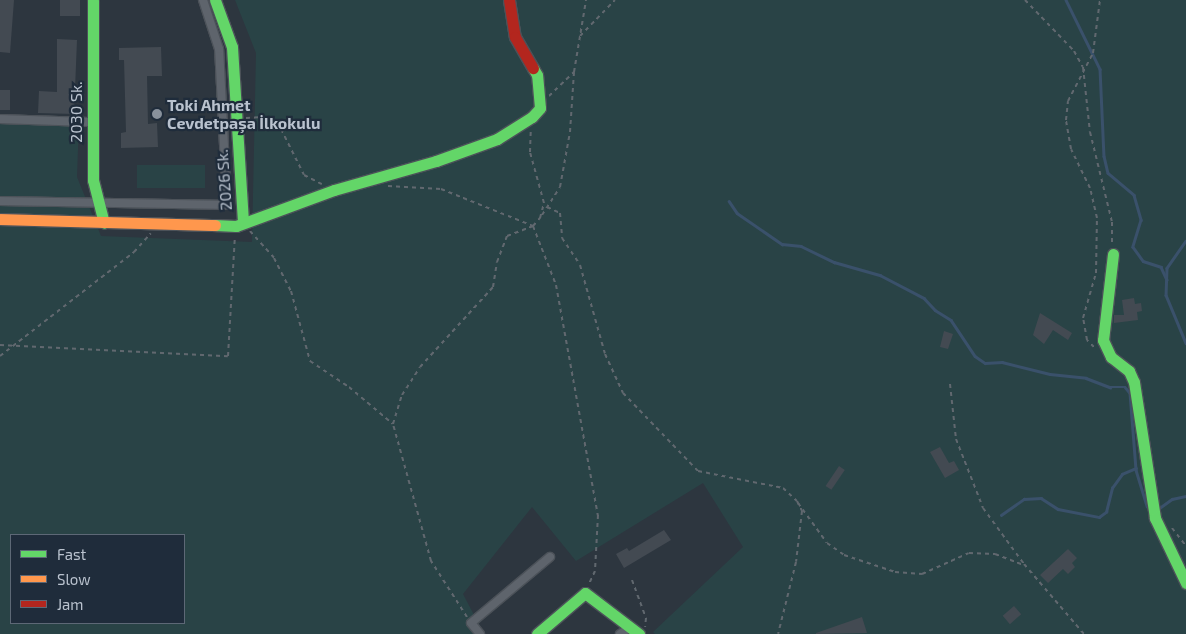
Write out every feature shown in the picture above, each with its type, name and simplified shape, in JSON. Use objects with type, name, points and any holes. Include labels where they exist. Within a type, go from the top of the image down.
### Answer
[{"type":"street","name":"2030 Sk.","points":[[93,0],[93,180],[104,223]]},
{"type":"street","name":"2026 Sk.","points":[[99,204],[227,205],[220,49],[203,0]]},
{"type":"street","name":"2026 Sk.","points":[[0,219],[104,223],[239,224],[232,47],[215,0]]},
{"type":"street","points":[[239,224],[334,190],[436,161],[497,139],[532,117],[540,108],[537,75],[515,37],[509,0]]},
{"type":"street","points":[[0,118],[92,122]]},
{"type":"street","points":[[0,201],[99,204]]},
{"type":"street","points":[[1113,254],[1102,340],[1111,357],[1129,371],[1134,382],[1155,518],[1186,583]]},
{"type":"street","points":[[480,634],[471,623],[550,557]]},
{"type":"street","points":[[537,634],[585,593],[630,632]]},
{"type":"path","points":[[471,623],[431,561],[393,424],[402,395],[420,367],[492,287],[497,262],[507,236],[533,226],[560,187],[570,132],[574,72],[586,0]]},
{"type":"path","points":[[580,36],[615,0]]},
{"type":"path","points":[[1026,0],[1074,51],[1083,67],[1097,173],[1112,222],[1113,254]]},
{"type":"path","points":[[1100,0],[1093,53],[1083,67],[1068,101],[1066,120],[1071,149],[1077,168],[1090,188],[1097,218],[1096,273],[1083,318],[1084,330],[1087,340],[1099,352],[1111,357]]},
{"type":"path","points":[[540,108],[574,72]]},
{"type":"path","points":[[532,117],[530,152],[544,203],[540,218]]},
{"type":"path","points":[[236,118],[264,118],[282,129],[304,175],[334,190]]},
{"type":"path","points":[[382,187],[441,189],[533,226],[556,285],[598,515],[595,571],[585,593]]},
{"type":"path","points":[[547,207],[560,213],[562,238],[580,265],[605,354],[623,393],[698,471],[784,488],[827,543],[844,555],[895,572],[922,574],[969,553],[995,554],[1026,566]]},
{"type":"path","points":[[0,356],[134,252],[160,224]]},
{"type":"path","points":[[0,345],[228,356],[239,224]]},
{"type":"path","points":[[239,224],[274,258],[291,291],[310,360],[349,387],[393,424]]},
{"type":"path","points":[[950,384],[956,439],[983,508],[1026,566],[1084,634]]},
{"type":"path","points":[[778,634],[796,562],[802,512],[796,501]]},
{"type":"path","points":[[632,580],[646,618],[644,634]]},
{"type":"green space","points":[[235,0],[1186,0],[1186,634],[655,634],[653,632],[743,547],[703,483],[576,561],[532,507],[463,594],[484,634],[0,634],[0,119],[79,121],[77,177],[101,236],[252,242],[256,53]]},
{"type":"green space","points":[[137,165],[205,165],[205,188],[137,188]]},
{"type":"building","points":[[0,0],[14,0],[10,53],[0,52]]},
{"type":"building","points":[[60,0],[80,0],[80,16],[60,16]]},
{"type":"building","points":[[57,39],[77,40],[74,114],[38,113],[39,91],[57,92]]},
{"type":"building","points":[[161,47],[162,76],[147,76],[148,124],[157,123],[158,147],[121,148],[121,133],[126,132],[124,60],[119,60],[119,48]]},
{"type":"building","points":[[0,90],[10,90],[10,110],[0,110]]},
{"type":"building","points":[[1134,298],[1135,304],[1141,303],[1142,311],[1137,312],[1138,320],[1114,323],[1114,315],[1124,315],[1122,300]]},
{"type":"building","points":[[1040,313],[1072,333],[1068,340],[1053,330],[1044,344],[1033,335]]},
{"type":"building","points":[[944,331],[953,334],[948,349],[940,347]]},
{"type":"building","points":[[940,447],[949,463],[954,461],[959,470],[945,478],[930,452]]},
{"type":"building","points":[[839,466],[845,470],[831,490],[826,486]]},
{"type":"building","points":[[664,530],[671,540],[624,568],[616,554],[627,548],[629,551]]},
{"type":"building","points":[[1068,549],[1077,558],[1072,563],[1075,567],[1068,574],[1063,569],[1048,583],[1040,575]]},
{"type":"building","points":[[1014,606],[1021,614],[1010,624],[1003,616]]},
{"type":"building","points":[[862,617],[867,633],[816,634],[816,633]]},
{"type":"waterway","points":[[1066,0],[1100,69],[1104,156],[1108,173],[1134,195],[1141,220],[1133,247],[1143,261],[1161,267],[1167,280]]},
{"type":"waterway","points":[[729,201],[737,213],[782,244],[801,246],[834,262],[880,275],[924,298],[935,310],[951,320],[975,356],[985,363],[1002,362],[1050,374],[1086,378],[1110,387],[1125,387],[1130,393],[1136,470],[1147,506]]},
{"type":"waterway","points":[[1186,241],[1167,268],[1166,295],[1186,343]]},
{"type":"waterway","points":[[1001,515],[1024,499],[1041,498],[1058,509],[1099,517],[1106,512],[1112,488],[1122,474],[1136,468]]},
{"type":"waterway","points":[[1158,509],[1172,499],[1186,496]]},
{"type":"traffic: fast","points":[[93,0],[93,180],[104,223]]},
{"type":"traffic: fast","points":[[215,0],[232,47],[243,222]]},
{"type":"traffic: fast","points":[[215,225],[236,226],[334,190],[436,161],[497,139],[532,117],[540,108],[537,75],[533,68]]},
{"type":"traffic: fast","points":[[1113,254],[1103,340],[1111,357],[1129,371],[1134,382],[1155,518],[1186,583]]},
{"type":"traffic: fast","points":[[537,634],[585,593],[639,634]]},
{"type":"traffic: slow","points":[[0,219],[215,225]]},
{"type":"traffic: jam","points":[[509,0],[515,37],[533,68]]},
{"type":"place","name":"Toki Ahmet Cevdetpaşa İlkokulu","points":[[157,114]]}]
